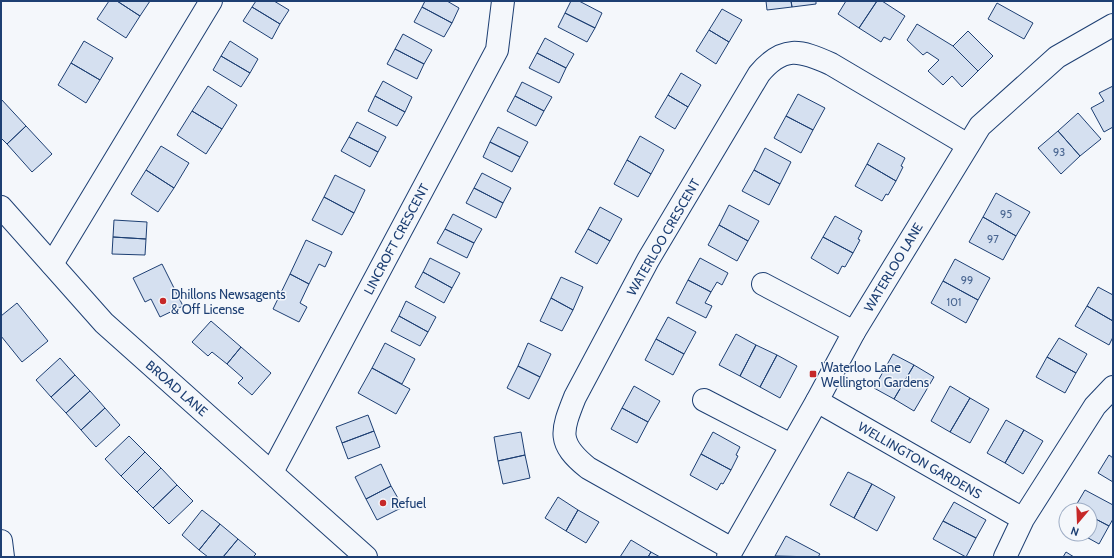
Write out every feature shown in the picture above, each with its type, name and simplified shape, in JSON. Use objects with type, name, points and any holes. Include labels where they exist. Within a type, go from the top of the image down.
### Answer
[{"type":"street","points":[[52,264],[211,1]]},
{"type":"street","name":"LINCROFT CRESCENT","points":[[272,472],[497,50],[503,1]]},
{"type":"street","name":"WATERLOO LANE","points":[[730,553],[817,401],[854,332],[980,126],[1057,57],[1113,25]]},
{"type":"street","name":"WATERLOO CRESCENT","points":[[730,553],[588,468],[575,457],[568,447],[564,434],[566,419],[575,397],[648,260],[759,74],[768,63],[781,55],[795,52],[812,55],[831,64],[968,145]]},
{"type":"street","name":"BROAD LANE","points":[[1,207],[104,323],[366,557]]},
{"type":"street","points":[[763,284],[854,332]]},
{"type":"street","points":[[1005,557],[1023,519],[1095,406],[1113,387]]},
{"type":"street","points":[[704,400],[791,445]]},
{"type":"street","name":"WELLINGTON GARDENS","points":[[817,401],[1023,519]]},
{"type":"street","points":[[1,540],[4,557]]},
{"type":"building","points":[[109,1],[117,1],[140,16],[126,38],[97,19]]},
{"type":"building","points":[[117,1],[150,1],[140,16]]},
{"type":"building","points":[[256,1],[274,1],[289,10],[280,24],[252,7]]},
{"type":"building","points":[[425,1],[447,1],[459,8],[452,23],[422,7]]},
{"type":"building","points":[[571,1],[579,1],[602,13],[595,28],[565,13]]},
{"type":"building","points":[[766,1],[791,1],[792,7],[767,10]]},
{"type":"building","points":[[791,1],[816,1],[816,4],[792,7]]},
{"type":"building","points":[[846,1],[877,1],[859,28],[838,14]]},
{"type":"building","points":[[877,1],[882,1],[905,16],[890,40],[884,37],[881,42],[859,28]]},
{"type":"building","points":[[997,3],[1033,23],[1024,39],[988,19]]},
{"type":"building","points":[[252,7],[280,24],[272,39],[243,21]]},
{"type":"building","points":[[422,7],[452,23],[444,37],[414,22]]},
{"type":"building","points":[[722,9],[742,20],[729,42],[709,30]]},
{"type":"building","points":[[565,13],[595,28],[587,42],[558,27]]},
{"type":"building","points":[[917,24],[953,46],[978,71],[962,87],[952,76],[943,85],[928,71],[939,60],[927,52],[923,55],[907,40]]},
{"type":"building","points":[[709,30],[729,42],[716,64],[696,51]]},
{"type":"building","points":[[968,31],[993,56],[978,71],[953,46]]},
{"type":"building","points":[[403,34],[432,50],[424,64],[395,49]]},
{"type":"building","points":[[545,38],[574,54],[566,68],[537,53]]},
{"type":"building","points":[[84,41],[113,58],[100,80],[71,63]]},
{"type":"building","points":[[230,41],[258,59],[250,73],[221,56]]},
{"type":"building","points":[[395,49],[424,64],[417,79],[387,64]]},
{"type":"building","points":[[537,53],[566,68],[559,83],[529,68]]},
{"type":"building","points":[[221,56],[250,73],[241,87],[213,70]]},
{"type":"building","points":[[71,63],[100,80],[86,103],[58,85]]},
{"type":"building","points":[[681,73],[701,85],[688,107],[668,95]]},
{"type":"building","points":[[383,81],[412,97],[405,112],[375,96]]},
{"type":"building","points":[[522,82],[552,97],[544,111],[515,96]]},
{"type":"building","points":[[208,86],[237,105],[222,129],[192,111]]},
{"type":"building","points":[[1113,86],[1113,127],[1104,132],[1091,108],[1104,101],[1099,93]]},
{"type":"building","points":[[798,94],[825,108],[813,130],[786,116]]},
{"type":"building","points":[[668,95],[688,107],[675,129],[655,117]]},
{"type":"building","points":[[375,96],[405,112],[397,126],[368,111]]},
{"type":"building","points":[[515,96],[544,111],[536,126],[507,111]]},
{"type":"building","points":[[1,99],[26,126],[7,144],[1,138]]},
{"type":"building","points":[[192,111],[222,129],[206,154],[177,135]]},
{"type":"building","points":[[1078,113],[1101,139],[1080,156],[1058,131]]},
{"type":"building","points":[[786,116],[813,130],[801,153],[774,138]]},
{"type":"building","points":[[357,122],[386,137],[378,152],[349,137]]},
{"type":"building","points":[[26,126],[52,154],[32,172],[7,144]]},
{"type":"building","points":[[498,127],[528,142],[520,157],[490,142]]},
{"type":"building","points":[[1058,131],[1080,156],[1061,174],[1038,148]]},
{"type":"building","points":[[640,136],[664,150],[651,174],[627,160]]},
{"type":"building","points":[[349,137],[378,152],[370,167],[341,151]]},
{"type":"building","points":[[490,142],[520,157],[512,172],[483,157]]},
{"type":"building","points":[[878,143],[905,158],[901,166],[903,167],[896,181],[867,164]]},
{"type":"building","points":[[161,146],[189,163],[174,188],[146,170]]},
{"type":"building","points":[[765,148],[791,162],[780,184],[754,170]]},
{"type":"building","points":[[627,160],[651,174],[638,197],[614,184]]},
{"type":"building","points":[[867,164],[896,181],[888,195],[886,194],[882,201],[855,186]]},
{"type":"building","points":[[146,170],[174,188],[158,212],[131,194]]},
{"type":"building","points":[[754,170],[780,184],[769,205],[742,191]]},
{"type":"building","points":[[482,173],[511,188],[503,203],[474,188]]},
{"type":"building","points":[[335,175],[365,190],[354,213],[324,197]]},
{"type":"building","points":[[474,188],[503,203],[496,218],[466,203]]},
{"type":"building","points":[[996,193],[1030,212],[1016,236],[983,217]]},
{"type":"building","points":[[324,197],[354,213],[342,235],[312,220]]},
{"type":"building","points":[[729,205],[759,221],[748,241],[719,225]]},
{"type":"building","points":[[600,207],[622,219],[610,241],[588,229]]},
{"type":"building","points":[[453,214],[482,229],[474,243],[445,229]]},
{"type":"building","points":[[835,216],[862,231],[858,239],[860,240],[853,253],[823,237]]},
{"type":"building","points":[[983,217],[1016,236],[1003,260],[969,242]]},
{"type":"building","points":[[114,220],[147,222],[146,239],[113,237]]},
{"type":"building","points":[[719,225],[748,241],[737,261],[708,245]]},
{"type":"building","points":[[445,229],[474,243],[467,258],[437,243]]},
{"type":"building","points":[[588,229],[610,241],[597,264],[575,252]]},
{"type":"building","points":[[113,237],[146,239],[145,255],[112,254]]},
{"type":"building","points":[[823,237],[853,253],[845,267],[842,266],[838,274],[811,258]]},
{"type":"building","points":[[306,240],[332,252],[325,267],[319,264],[309,284],[290,274]]},
{"type":"building","points":[[430,258],[460,273],[452,288],[423,272]]},
{"type":"building","points":[[700,258],[728,273],[722,285],[717,282],[711,292],[688,280]]},
{"type":"building","points":[[955,259],[990,278],[978,300],[943,281]]},
{"type":"building","points":[[162,264],[183,306],[160,317],[151,299],[145,302],[133,278]]},
{"type":"building","points":[[423,272],[452,288],[444,303],[415,287]]},
{"type":"building","points":[[290,274],[309,284],[300,303],[307,307],[299,322],[273,309]]},
{"type":"building","points":[[561,277],[583,287],[573,310],[551,298]]},
{"type":"building","points":[[688,280],[711,292],[705,303],[712,306],[706,318],[676,303]]},
{"type":"building","points":[[943,281],[978,300],[966,323],[931,303]]},
{"type":"building","points":[[1098,287],[1113,295],[1113,321],[1087,306]]},
{"type":"building","points":[[551,298],[573,310],[562,331],[540,321]]},
{"type":"building","points":[[406,301],[436,317],[428,332],[399,316]]},
{"type":"building","points":[[17,303],[48,341],[22,362],[1,336],[1,316]]},
{"type":"building","points":[[1087,306],[1113,321],[1113,337],[1109,345],[1075,326]]},
{"type":"building","points":[[399,316],[428,332],[420,346],[391,331]]},
{"type":"building","points":[[668,317],[696,332],[684,354],[656,339]]},
{"type":"building","points":[[211,321],[241,347],[227,364],[212,352],[208,356],[192,342]]},
{"type":"building","points":[[736,334],[756,345],[740,376],[719,365]]},
{"type":"building","points":[[1059,338],[1087,354],[1076,373],[1047,357]]},
{"type":"building","points":[[656,339],[684,354],[673,375],[645,360]]},
{"type":"building","points":[[385,343],[415,359],[402,384],[372,368]]},
{"type":"building","points":[[528,343],[551,354],[540,377],[518,366]]},
{"type":"building","points":[[756,345],[777,355],[760,387],[740,376]]},
{"type":"building","points":[[241,347],[271,373],[252,395],[238,383],[243,378],[227,364]]},
{"type":"building","points":[[893,354],[914,365],[894,399],[874,388]]},
{"type":"building","points":[[777,355],[797,366],[780,398],[760,387]]},
{"type":"building","points":[[1047,357],[1076,373],[1065,393],[1036,377]]},
{"type":"building","points":[[60,358],[75,375],[51,397],[36,380]]},
{"type":"building","points":[[914,365],[934,377],[914,411],[894,399]]},
{"type":"building","points":[[518,366],[540,377],[529,399],[507,388]]},
{"type":"building","points":[[372,368],[410,389],[396,414],[358,393]]},
{"type":"building","points":[[75,375],[90,391],[66,413],[51,397]]},
{"type":"building","points":[[634,386],[660,401],[648,422],[622,408]]},
{"type":"building","points":[[950,386],[970,398],[950,432],[931,421]]},
{"type":"building","points":[[90,391],[105,408],[81,430],[66,413]]},
{"type":"building","points":[[970,398],[989,409],[970,443],[950,432]]},
{"type":"building","points":[[105,408],[120,425],[96,447],[81,430]]},
{"type":"building","points":[[622,408],[648,422],[637,443],[611,429]]},
{"type":"building","points":[[368,415],[374,431],[342,443],[336,427]]},
{"type":"building","points":[[1006,420],[1024,430],[1005,463],[987,453]]},
{"type":"building","points":[[1024,430],[1043,441],[1023,474],[1005,463]]},
{"type":"building","points":[[374,431],[380,447],[348,459],[342,443]]},
{"type":"building","points":[[521,432],[525,455],[498,461],[494,437]]},
{"type":"building","points":[[713,432],[740,447],[736,455],[738,456],[731,470],[701,454]]},
{"type":"building","points":[[129,436],[145,452],[121,476],[105,459]]},
{"type":"building","points":[[145,452],[161,468],[137,492],[121,476]]},
{"type":"building","points":[[701,454],[731,470],[723,484],[721,483],[717,490],[690,475]]},
{"type":"building","points":[[525,455],[530,478],[503,484],[498,461]]},
{"type":"building","points":[[1109,455],[1113,458],[1113,482],[1098,473]]},
{"type":"building","points":[[381,464],[391,486],[366,499],[355,477]]},
{"type":"building","points":[[161,468],[177,485],[153,508],[137,492]]},
{"type":"building","points":[[848,472],[872,484],[854,518],[830,505]]},
{"type":"building","points":[[872,484],[895,497],[877,531],[854,518]]},
{"type":"building","points":[[177,485],[193,501],[169,524],[153,508]]},
{"type":"building","points":[[391,486],[403,507],[377,520],[366,499]]},
{"type":"building","points":[[1085,490],[1113,505],[1113,519],[1109,526],[1098,520],[1098,502],[1078,502]]},
{"type":"building","points":[[558,497],[578,510],[566,531],[545,518]]},
{"type":"building","points":[[954,502],[986,520],[976,538],[943,521]]},
{"type":"building","points":[[202,510],[220,524],[199,550],[182,535]]},
{"type":"building","points":[[578,510],[599,522],[586,543],[566,531]]},
{"type":"building","points":[[1098,520],[1109,526],[1099,544],[1095,542],[1098,542]]},
{"type":"building","points":[[943,521],[976,538],[966,557],[933,539]]},
{"type":"building","points":[[220,524],[238,539],[223,557],[208,557],[199,550]]},
{"type":"building","points":[[786,536],[820,554],[818,557],[775,556]]},
{"type":"building","points":[[238,539],[256,554],[253,557],[223,557]]},
{"type":"building","points":[[631,540],[651,552],[648,557],[620,557]]},
{"type":"building","points":[[651,552],[660,557],[648,557]]},
{"type":"building","points":[[1066,552],[1074,557],[1063,557]]},
{"type":"place","name":"Dhillons Newsagents & Off License","points":[[163,301]]},
{"type":"place","name":"Waterloo Lane Wellington Gardens","points":[[813,374]]},
{"type":"place","name":"Refuel","points":[[383,503]]}]
